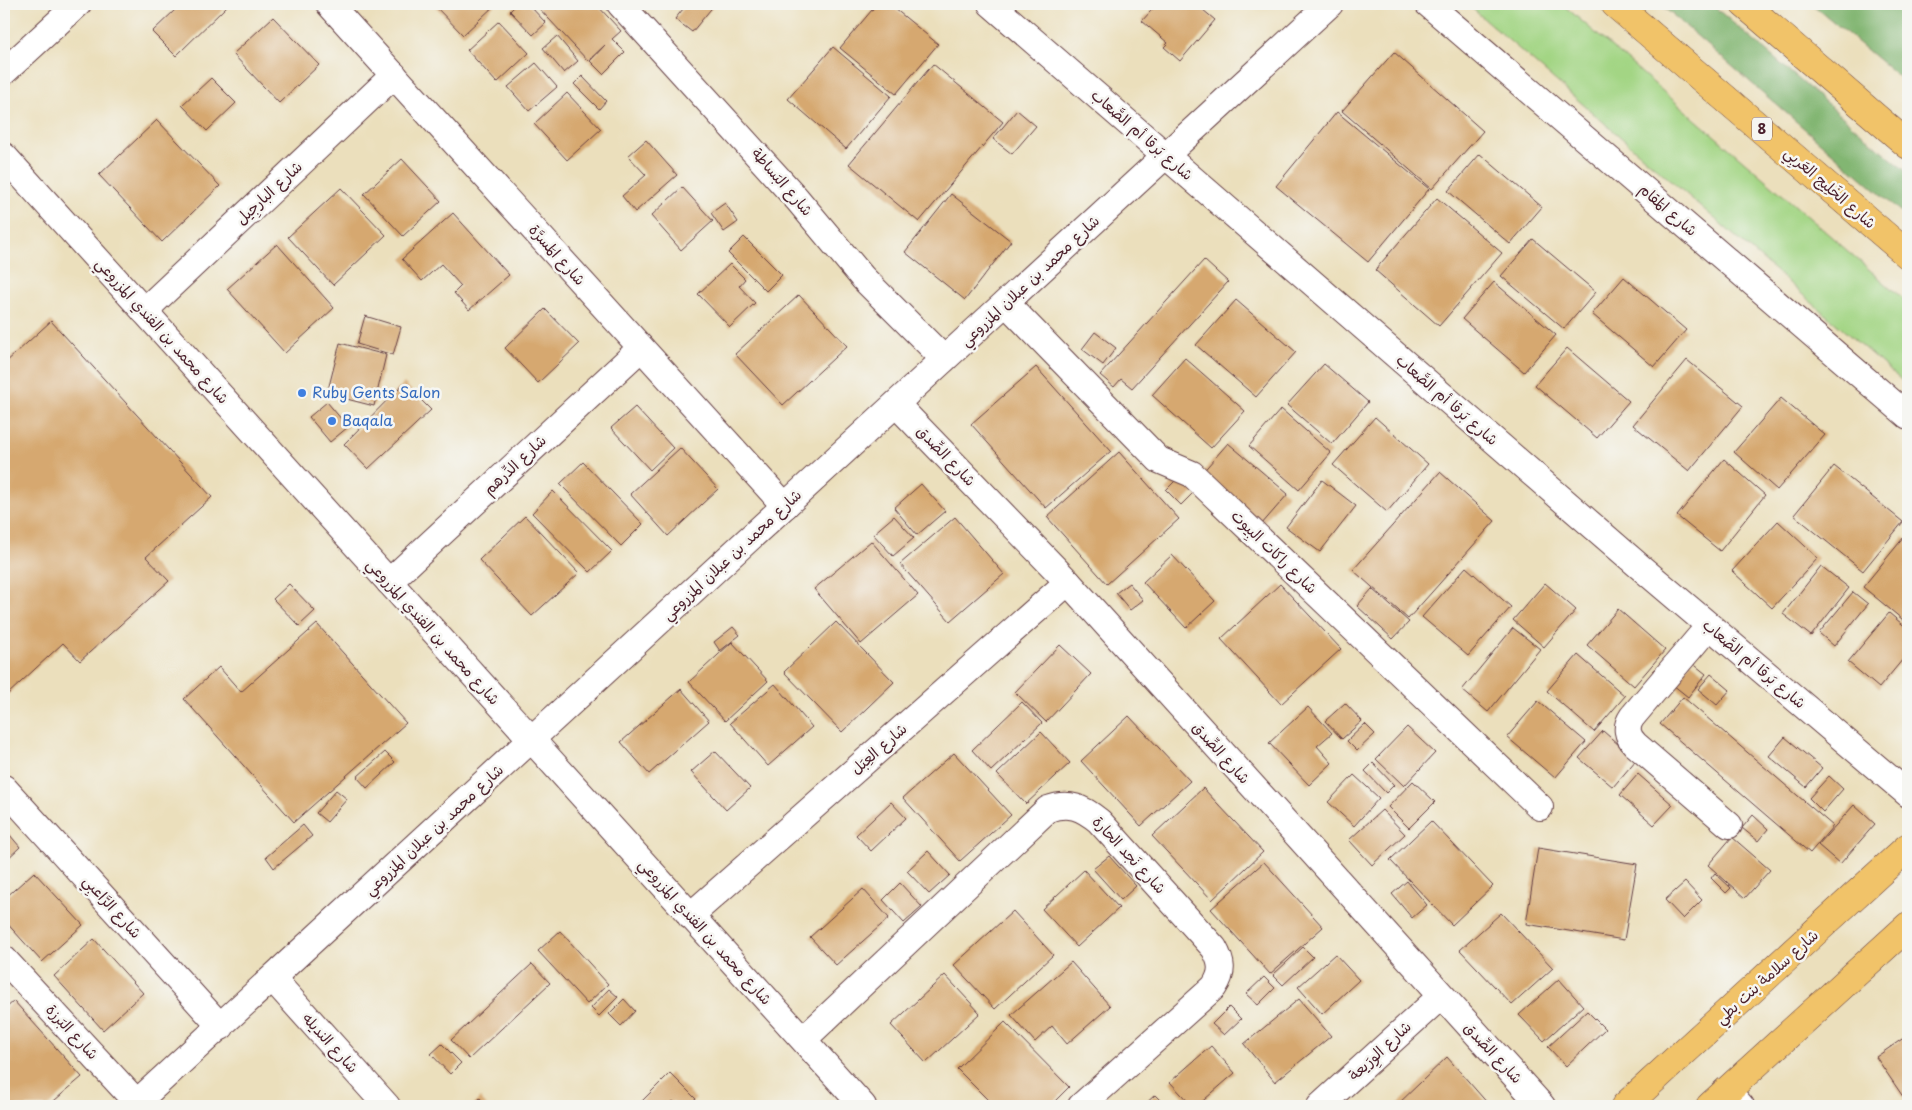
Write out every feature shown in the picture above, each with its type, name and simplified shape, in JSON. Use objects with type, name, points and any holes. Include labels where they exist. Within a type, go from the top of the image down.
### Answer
[{"type":"main road","name":"شارع الخَلِيج العَربِي","points":[[1616,4],[1908,255]]},
{"type":"main road","points":[[1744,4],[1908,145]]},
{"type":"main road","name":"شارع سلامة بنت بطي","points":[[1625,1106],[1908,847]]},
{"type":"main road","points":[[1726,1101],[1908,926]]},
{"type":"street","points":[[4,72],[78,4]]},
{"type":"street","name":"شارع المَسرَّة","points":[[329,4],[785,506]]},
{"type":"street","name":"شارع البَساطة","points":[[620,4],[797,198],[863,278],[944,359]]},
{"type":"street","name":"شارع بَرقا أم الصَّعاب","points":[[991,4],[1908,796]]},
{"type":"street","name":"شارع محمد بن عبلان المزروعي","points":[[136,1105],[944,359],[1007,304],[1330,4]]},
{"type":"street","name":"شارع المَقام","points":[[1428,4],[1908,416]]},
{"type":"street","name":"شارع البارجِيل","points":[[144,311],[394,75]]},
{"type":"street","name":"شارع محمد بن الفندي المزروعي","points":[[4,156],[863,1106]]},
{"type":"street","name":"شارع راكات البِيوت","points":[[1007,304],[1159,460],[1192,474],[1540,806]]},
{"type":"street","name":"شارع الدِّرهم","points":[[389,582],[641,348]]},
{"type":"street","name":"شارع الصِّدق","points":[[896,404],[1068,582],[1542,1106]]},
{"type":"street","name":"شارع العِبَل","points":[[690,916],[1068,582]]},
{"type":"street","points":[[1710,626],[1632,717],[1627,728],[1628,734],[1635,744],[1729,825]]},
{"type":"street","name":"شارع الرَّاعبِي","points":[[4,788],[221,1027]]},
{"type":"street","name":"شارع نَجد الحارة","points":[[804,1039],[1048,808],[1059,805],[1071,805],[1085,810],[1100,821],[1214,948],[1221,961],[1221,970],[1214,987],[1081,1106]]},
{"type":"street","name":"شارع البَرزة","points":[[4,959],[136,1105]]},
{"type":"street","name":"شارع النديله","points":[[273,979],[387,1106]]},
{"type":"street","name":"شارع الوِرَيعة","points":[[1320,1106],[1441,996]]},
{"type":"green space","points":[[1467,4],[1562,4],[1908,303],[1908,386]]},
{"type":"green space","points":[[1660,4],[1711,4],[1908,173],[1908,218]]},
{"type":"green space","points":[[1812,4],[1908,4],[1908,84]]},
{"type":"building","points":[[170,4],[229,4],[176,56],[152,32],[176,9]]},
{"type":"building","points":[[433,4],[496,4],[463,35]]},
{"type":"building","points":[[517,4],[528,4],[546,23],[533,35],[510,11]]},
{"type":"building","points":[[535,4],[596,4],[621,31],[612,39],[625,52],[603,74],[590,61],[605,45],[588,61]]},
{"type":"building","points":[[687,4],[715,4],[692,32],[675,19]]},
{"type":"building","points":[[877,4],[889,4],[938,44],[896,94],[840,48]]},
{"type":"building","points":[[1157,4],[1196,4],[1215,20],[1180,61],[1164,47],[1168,43],[1142,21]]},
{"type":"building","points":[[273,17],[319,65],[279,103],[233,54]]},
{"type":"building","points":[[499,21],[529,53],[497,83],[467,50]]},
{"type":"building","points":[[557,36],[578,61],[564,73],[543,48]]},
{"type":"building","points":[[833,47],[891,96],[846,149],[788,99]]},
{"type":"building","points":[[1394,52],[1483,131],[1432,189],[1342,111]]},
{"type":"building","points":[[536,63],[557,87],[529,111],[508,87]]},
{"type":"building","points":[[933,64],[1003,122],[919,222],[849,164]]},
{"type":"building","points":[[582,76],[606,101],[599,109],[574,84]]},
{"type":"building","points":[[211,78],[236,103],[207,131],[182,105]]},
{"type":"building","points":[[567,93],[601,129],[567,160],[534,124]]},
{"type":"building","points":[[1017,110],[1036,126],[1012,154],[993,139]]},
{"type":"building","points":[[1337,112],[1429,189],[1368,262],[1276,186]]},
{"type":"building","points":[[157,120],[220,186],[162,242],[99,175]]},
{"type":"building","points":[[646,140],[677,175],[635,212],[622,196],[646,175],[628,156]]},
{"type":"building","points":[[1480,154],[1542,207],[1510,244],[1448,191]]},
{"type":"building","points":[[402,159],[441,201],[403,236],[364,194]]},
{"type":"building","points":[[682,187],[713,221],[681,250],[651,216]]},
{"type":"building","points":[[341,188],[386,235],[333,285],[288,237]]},
{"type":"building","points":[[951,194],[1011,241],[965,300],[905,252]]},
{"type":"building","points":[[1437,198],[1502,253],[1439,326],[1375,270]]},
{"type":"building","points":[[725,203],[738,222],[724,232],[711,213]]},
{"type":"building","points":[[453,213],[509,275],[469,310],[454,293],[461,286],[441,264],[422,281],[402,259]]},
{"type":"building","points":[[744,237],[782,275],[766,291],[728,253]]},
{"type":"building","points":[[1533,239],[1596,292],[1564,329],[1501,276]]},
{"type":"building","points":[[277,244],[334,308],[285,353],[227,289]]},
{"type":"building","points":[[1204,260],[1228,282],[1132,388],[1121,379],[1114,387],[1100,375]]},
{"type":"building","points":[[730,264],[745,279],[739,286],[755,303],[730,327],[698,294]]},
{"type":"building","points":[[1624,277],[1686,330],[1654,367],[1592,314]]},
{"type":"building","points":[[1494,282],[1556,335],[1524,372],[1462,319]]},
{"type":"building","points":[[799,295],[847,346],[783,405],[735,354]]},
{"type":"building","points":[[1236,300],[1296,352],[1256,397],[1196,345]]},
{"type":"building","points":[[545,309],[579,344],[538,383],[505,348]]},
{"type":"building","points":[[365,316],[401,327],[393,355],[357,344]]},
{"type":"building","points":[[51,321],[212,497],[146,557],[169,581],[80,661],[63,643],[7,695],[4,692],[4,364]]},
{"type":"building","points":[[1095,332],[1116,348],[1103,365],[1082,349]]},
{"type":"building","points":[[340,343],[386,355],[374,406],[327,394]]},
{"type":"building","points":[[1567,348],[1629,401],[1597,438],[1535,385]]},
{"type":"building","points":[[1185,358],[1245,411],[1211,448],[1152,395]]},
{"type":"building","points":[[1687,360],[1743,406],[1689,471],[1633,425]]},
{"type":"building","points":[[1324,364],[1368,402],[1332,444],[1287,405]]},
{"type":"building","points":[[1036,367],[1111,451],[1046,508],[971,424]]},
{"type":"building","points":[[404,383],[431,410],[368,469],[344,444]]},
{"type":"building","points":[[1781,398],[1825,435],[1777,490],[1734,452]]},
{"type":"building","points":[[327,402],[348,427],[330,442],[309,417]]},
{"type":"building","points":[[635,407],[673,448],[650,470],[611,428]]},
{"type":"building","points":[[1281,409],[1331,453],[1299,490],[1249,446]]},
{"type":"building","points":[[1375,417],[1428,464],[1387,512],[1333,465]]},
{"type":"building","points":[[1228,443],[1288,494],[1261,525],[1201,474]]},
{"type":"building","points":[[680,448],[718,489],[668,536],[630,494]]},
{"type":"building","points":[[1119,452],[1179,519],[1107,584],[1047,517]]},
{"type":"building","points":[[1724,459],[1765,495],[1720,551],[1677,516]]},
{"type":"building","points":[[583,462],[643,524],[621,546],[560,484]]},
{"type":"building","points":[[1834,466],[1903,522],[1863,571],[1794,515]]},
{"type":"building","points":[[1440,472],[1495,521],[1408,619],[1353,570]]},
{"type":"building","points":[[1182,474],[1197,489],[1181,505],[1166,490]]},
{"type":"building","points":[[1322,480],[1356,506],[1320,552],[1286,527]]},
{"type":"building","points":[[921,484],[945,511],[917,535],[894,508]]},
{"type":"building","points":[[553,491],[612,551],[590,572],[532,513]]},
{"type":"building","points":[[525,516],[579,573],[532,616],[479,560]]},
{"type":"building","points":[[894,516],[914,538],[893,556],[873,534]]},
{"type":"building","points":[[955,517],[1004,574],[950,621],[900,564]]},
{"type":"building","points":[[1778,521],[1818,558],[1772,608],[1732,571]]},
{"type":"building","points":[[1904,537],[1908,541],[1908,624],[1863,587]]},
{"type":"building","points":[[871,541],[918,595],[861,644],[814,589]]},
{"type":"building","points":[[1172,555],[1215,601],[1186,628],[1143,582]]},
{"type":"building","points":[[1821,566],[1849,588],[1811,636],[1783,614]]},
{"type":"building","points":[[1466,567],[1511,607],[1468,656],[1422,617]]},
{"type":"building","points":[[1129,583],[1143,600],[1130,610],[1116,593]]},
{"type":"building","points":[[1545,583],[1576,610],[1544,647],[1513,620]]},
{"type":"building","points":[[289,584],[315,611],[299,626],[273,599]]},
{"type":"building","points":[[1280,584],[1341,649],[1281,704],[1221,639]]},
{"type":"building","points":[[1372,589],[1409,622],[1393,639],[1357,606]]},
{"type":"building","points":[[1853,592],[1868,604],[1834,646],[1819,633]]},
{"type":"building","points":[[1618,609],[1665,650],[1634,686],[1587,645]]},
{"type":"building","points":[[1889,613],[1908,629],[1908,653],[1879,688],[1848,662]]},
{"type":"building","points":[[836,622],[894,682],[842,732],[784,672]]},
{"type":"building","points":[[317,624],[406,723],[294,822],[184,699],[219,667],[241,692]]},
{"type":"building","points":[[733,627],[740,635],[720,651],[714,642]]},
{"type":"building","points":[[1513,628],[1540,649],[1488,712],[1462,690]]},
{"type":"building","points":[[732,642],[768,681],[725,721],[689,682]]},
{"type":"building","points":[[1060,645],[1091,674],[1046,722],[1015,692]]},
{"type":"building","points":[[1578,655],[1625,696],[1594,732],[1547,691]]},
{"type":"building","points":[[1691,662],[1706,674],[1688,697],[1673,685]]},
{"type":"building","points":[[1711,674],[1730,690],[1717,705],[1698,689]]},
{"type":"building","points":[[775,684],[812,727],[768,766],[730,723]]},
{"type":"building","points":[[681,689],[709,721],[649,774],[621,742]]},
{"type":"building","points":[[1683,697],[1833,826],[1810,853],[1660,724]]},
{"type":"building","points":[[1538,701],[1586,742],[1555,778],[1507,737]]},
{"type":"building","points":[[1022,702],[1042,723],[991,771],[972,750]]},
{"type":"building","points":[[1345,703],[1362,721],[1342,739],[1325,721]]},
{"type":"building","points":[[1308,707],[1332,733],[1317,746],[1332,763],[1309,785],[1269,743]]},
{"type":"building","points":[[1129,716],[1190,781],[1141,826],[1081,761]]},
{"type":"building","points":[[1365,724],[1375,734],[1357,751],[1347,741]]},
{"type":"building","points":[[1407,727],[1435,753],[1404,786],[1376,759]]},
{"type":"building","points":[[1603,731],[1636,760],[1613,787],[1579,758]]},
{"type":"building","points":[[1041,732],[1070,763],[1026,804],[997,774]]},
{"type":"building","points":[[1785,737],[1822,768],[1806,787],[1769,756]]},
{"type":"building","points":[[715,751],[750,788],[726,810],[691,772]]},
{"type":"building","points":[[385,752],[395,762],[367,788],[357,777]]},
{"type":"building","points":[[954,753],[1011,815],[960,861],[903,798]]},
{"type":"building","points":[[1373,763],[1394,785],[1386,793],[1365,771]]},
{"type":"building","points":[[1638,774],[1673,805],[1654,825],[1620,795]]},
{"type":"building","points":[[1354,775],[1379,798],[1354,826],[1328,802]]},
{"type":"building","points":[[1829,776],[1843,789],[1823,812],[1809,798]]},
{"type":"building","points":[[1413,781],[1435,802],[1409,828],[1388,807]]},
{"type":"building","points":[[1203,788],[1263,852],[1212,900],[1152,836]]},
{"type":"building","points":[[336,790],[347,799],[327,822],[316,813]]},
{"type":"building","points":[[891,802],[906,818],[871,851],[856,835]]},
{"type":"building","points":[[1854,805],[1875,824],[1840,864],[1818,845]]},
{"type":"building","points":[[1382,810],[1405,834],[1372,865],[1349,840]]},
{"type":"building","points":[[1753,815],[1768,829],[1758,841],[1742,828]]},
{"type":"building","points":[[1431,821],[1493,886],[1452,925],[1390,860]]},
{"type":"building","points":[[303,825],[312,836],[274,868],[266,857]]},
{"type":"building","points":[[4,828],[20,847],[4,862]]},
{"type":"building","points":[[1732,837],[1770,870],[1745,898],[1708,865]]},
{"type":"building","points":[[1538,848],[1637,864],[1624,940],[1526,924]]},
{"type":"building","points":[[928,851],[950,875],[929,894],[907,871]]},
{"type":"building","points":[[1109,856],[1136,886],[1121,900],[1093,869]]},
{"type":"building","points":[[1264,862],[1323,927],[1270,974],[1211,909]]},
{"type":"building","points":[[1084,870],[1119,908],[1077,947],[1042,909]]},
{"type":"building","points":[[34,872],[83,925],[42,962],[4,920],[4,899]]},
{"type":"building","points":[[1715,873],[1731,888],[1726,893],[1711,878]]},
{"type":"building","points":[[1407,881],[1427,905],[1412,918],[1392,894]]},
{"type":"building","points":[[1685,882],[1702,900],[1683,919],[1665,900]]},
{"type":"building","points":[[900,883],[922,907],[904,923],[883,900]]},
{"type":"building","points":[[863,889],[889,918],[836,965],[810,937]]},
{"type":"building","points":[[1013,911],[1053,955],[995,1009],[954,965]]},
{"type":"building","points":[[1501,913],[1553,968],[1512,1005],[1460,950]]},
{"type":"building","points":[[560,931],[608,984],[587,1004],[538,951]]},
{"type":"building","points":[[94,939],[143,993],[103,1030],[54,976]]},
{"type":"building","points":[[1303,947],[1313,957],[1283,985],[1273,975]]},
{"type":"building","points":[[1335,954],[1359,980],[1322,1014],[1298,987]]},
{"type":"building","points":[[1071,962],[1110,1006],[1067,1044],[1052,1026],[1035,1042],[1011,1015]]},
{"type":"building","points":[[532,964],[550,983],[469,1059],[451,1040]]},
{"type":"building","points":[[945,975],[980,1013],[926,1063],[891,1025]]},
{"type":"building","points":[[1264,977],[1275,988],[1258,1005],[1246,994]]},
{"type":"building","points":[[1559,979],[1583,1006],[1544,1041],[1519,1015]]},
{"type":"building","points":[[609,989],[618,997],[599,1016],[591,1008]]},
{"type":"building","points":[[624,999],[635,1011],[621,1026],[609,1014]]},
{"type":"building","points":[[1299,999],[1331,1036],[1275,1082],[1244,1044]]},
{"type":"building","points":[[14,1001],[82,1077],[48,1106],[12,1106],[4,1097],[4,1010]]},
{"type":"building","points":[[1229,1007],[1241,1019],[1224,1035],[1212,1024]]},
{"type":"building","points":[[1587,1011],[1605,1029],[1566,1066],[1548,1047]]},
{"type":"building","points":[[1005,1022],[1069,1087],[1050,1106],[994,1106],[957,1069]]},
{"type":"building","points":[[1908,1035],[1908,1104],[1876,1057]]},
{"type":"building","points":[[442,1044],[461,1063],[450,1074],[431,1054]]},
{"type":"building","points":[[1211,1046],[1235,1073],[1197,1106],[1192,1106],[1170,1082]]},
{"type":"building","points":[[1447,1057],[1490,1106],[1396,1106]]},
{"type":"building","points":[[670,1073],[696,1099],[688,1106],[678,1106],[673,1101],[668,1106],[637,1106]]},
{"type":"building","points":[[1155,1095],[1166,1106],[1143,1106]]},
{"type":"building","points":[[480,1098],[487,1106],[472,1106]]},
{"type":"place","name":"Ruby Gents Salon","points":[[302,393]]},
{"type":"place","name":"Baqala","points":[[332,421]]}]
